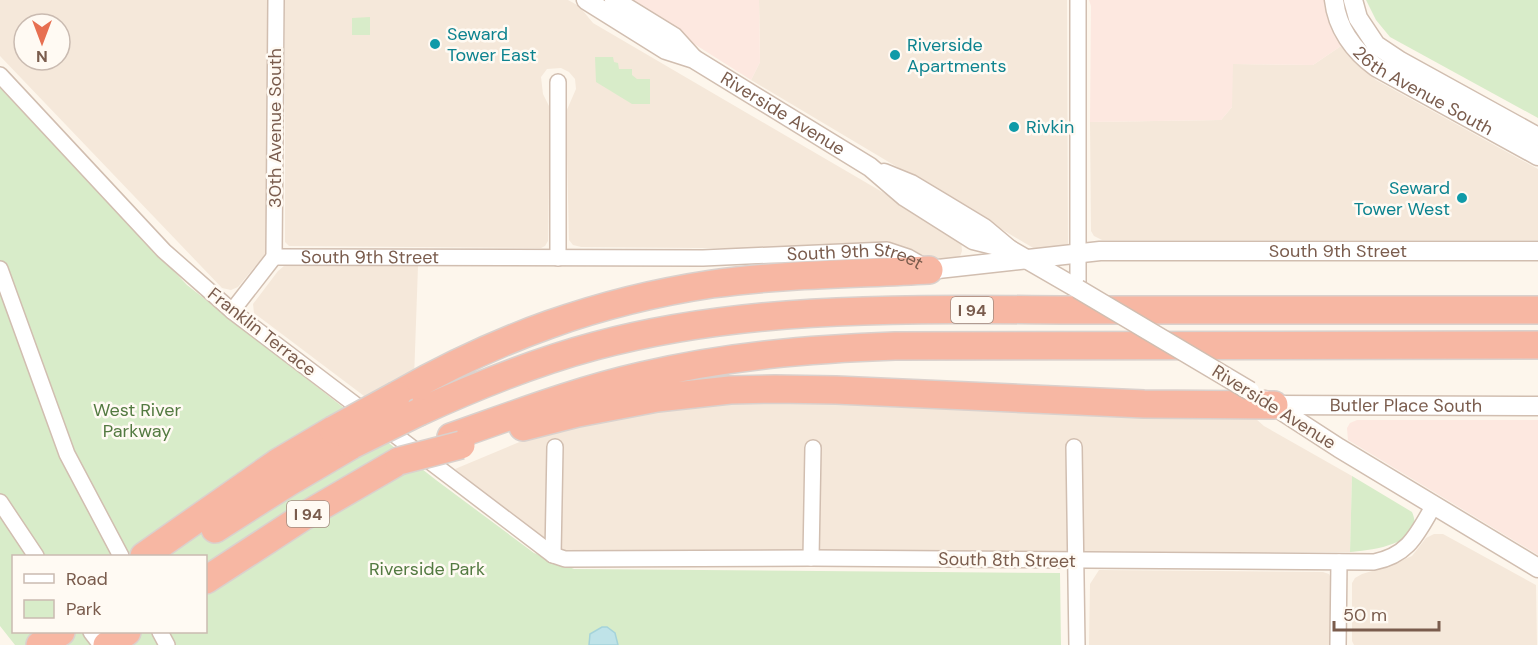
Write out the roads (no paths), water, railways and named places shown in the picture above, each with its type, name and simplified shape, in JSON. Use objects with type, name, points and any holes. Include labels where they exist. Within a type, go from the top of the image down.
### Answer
[{"type":"highway","points":[[342,437],[397,395],[450,366],[518,335],[563,319],[638,298],[681,289],[742,281],[929,270]]},
{"type":"highway","name":"I 94","points":[[175,555],[210,522],[289,482],[342,437],[419,412],[514,372],[597,346],[703,324],[793,314],[947,310],[1538,310]]},
{"type":"highway","name":"I 94","points":[[207,579],[306,515],[391,465],[456,441],[549,401],[642,376],[735,358],[800,351],[896,346],[1538,345]]},
{"type":"highway","points":[[456,441],[578,413],[657,399],[730,390],[812,389],[1144,404],[1274,405]]},
{"type":"highway","points":[[146,555],[210,522]]},
{"type":"highway","points":[[30,645],[46,633]]},
{"type":"highway","points":[[40,645],[59,633]]},
{"type":"highway","points":[[107,645],[125,633]]},
{"type":"street","name":"30th Avenue South","points":[[274,256],[276,0]]},
{"type":"street","name":"Riverside Avenue","points":[[586,0],[666,50],[694,59],[870,167],[905,197],[973,240],[1009,249],[1051,273],[1078,283],[1434,505],[1537,566]]},
{"type":"street","name":"Riverside Avenue","points":[[614,0],[674,37],[694,59]]},
{"type":"street","points":[[1078,0],[1078,283]]},
{"type":"street","name":"26th Avenue South","points":[[1334,0],[1341,24],[1352,45],[1362,57],[1376,67],[1538,156]]},
{"type":"street","name":"26th Avenue South","points":[[1353,0],[1358,18],[1376,45],[1400,61],[1538,137]]},
{"type":"street","name":"Franklin Terrace","points":[[0,75],[164,251],[232,310],[553,555]]},
{"type":"street","points":[[558,82],[558,258]]},
{"type":"street","name":"South 9th Street","points":[[274,256],[703,258],[887,250],[908,257],[929,270],[1100,251],[1538,251]]},
{"type":"street","points":[[232,310],[274,256]]},
{"type":"street","points":[[0,269],[67,454],[120,555]]},
{"type":"street","name":"Butler Place South","points":[[1274,405],[1538,406]]},
{"type":"street","points":[[553,555],[555,447]]},
{"type":"street","points":[[1074,447],[1077,645]]},
{"type":"street","points":[[811,558],[813,448]]},
{"type":"street","points":[[0,502],[35,555]]},
{"type":"street","name":"South 8th Street","points":[[553,555],[565,559],[811,558],[1374,562],[1390,559],[1404,551],[1434,505]]},
{"type":"street","points":[[1338,645],[1339,562]]},
{"type":"street","points":[[92,633],[101,645]]},
{"type":"water","points":[[602,627],[607,627],[615,633],[618,645],[589,645],[590,634]]},
{"type":"place","name":"Seward Tower East","points":[[435,44]]},
{"type":"place","name":"Riverside Apartments","points":[[895,55]]},
{"type":"place","name":"Rivkin","points":[[1014,127]]},
{"type":"place","name":"Seward Tower West","points":[[1462,198]]},
{"type":"park label","name":"West River Parkway","points":[[137,420]]},
{"type":"park label","name":"Riverside Park","points":[[427,569]]}]
